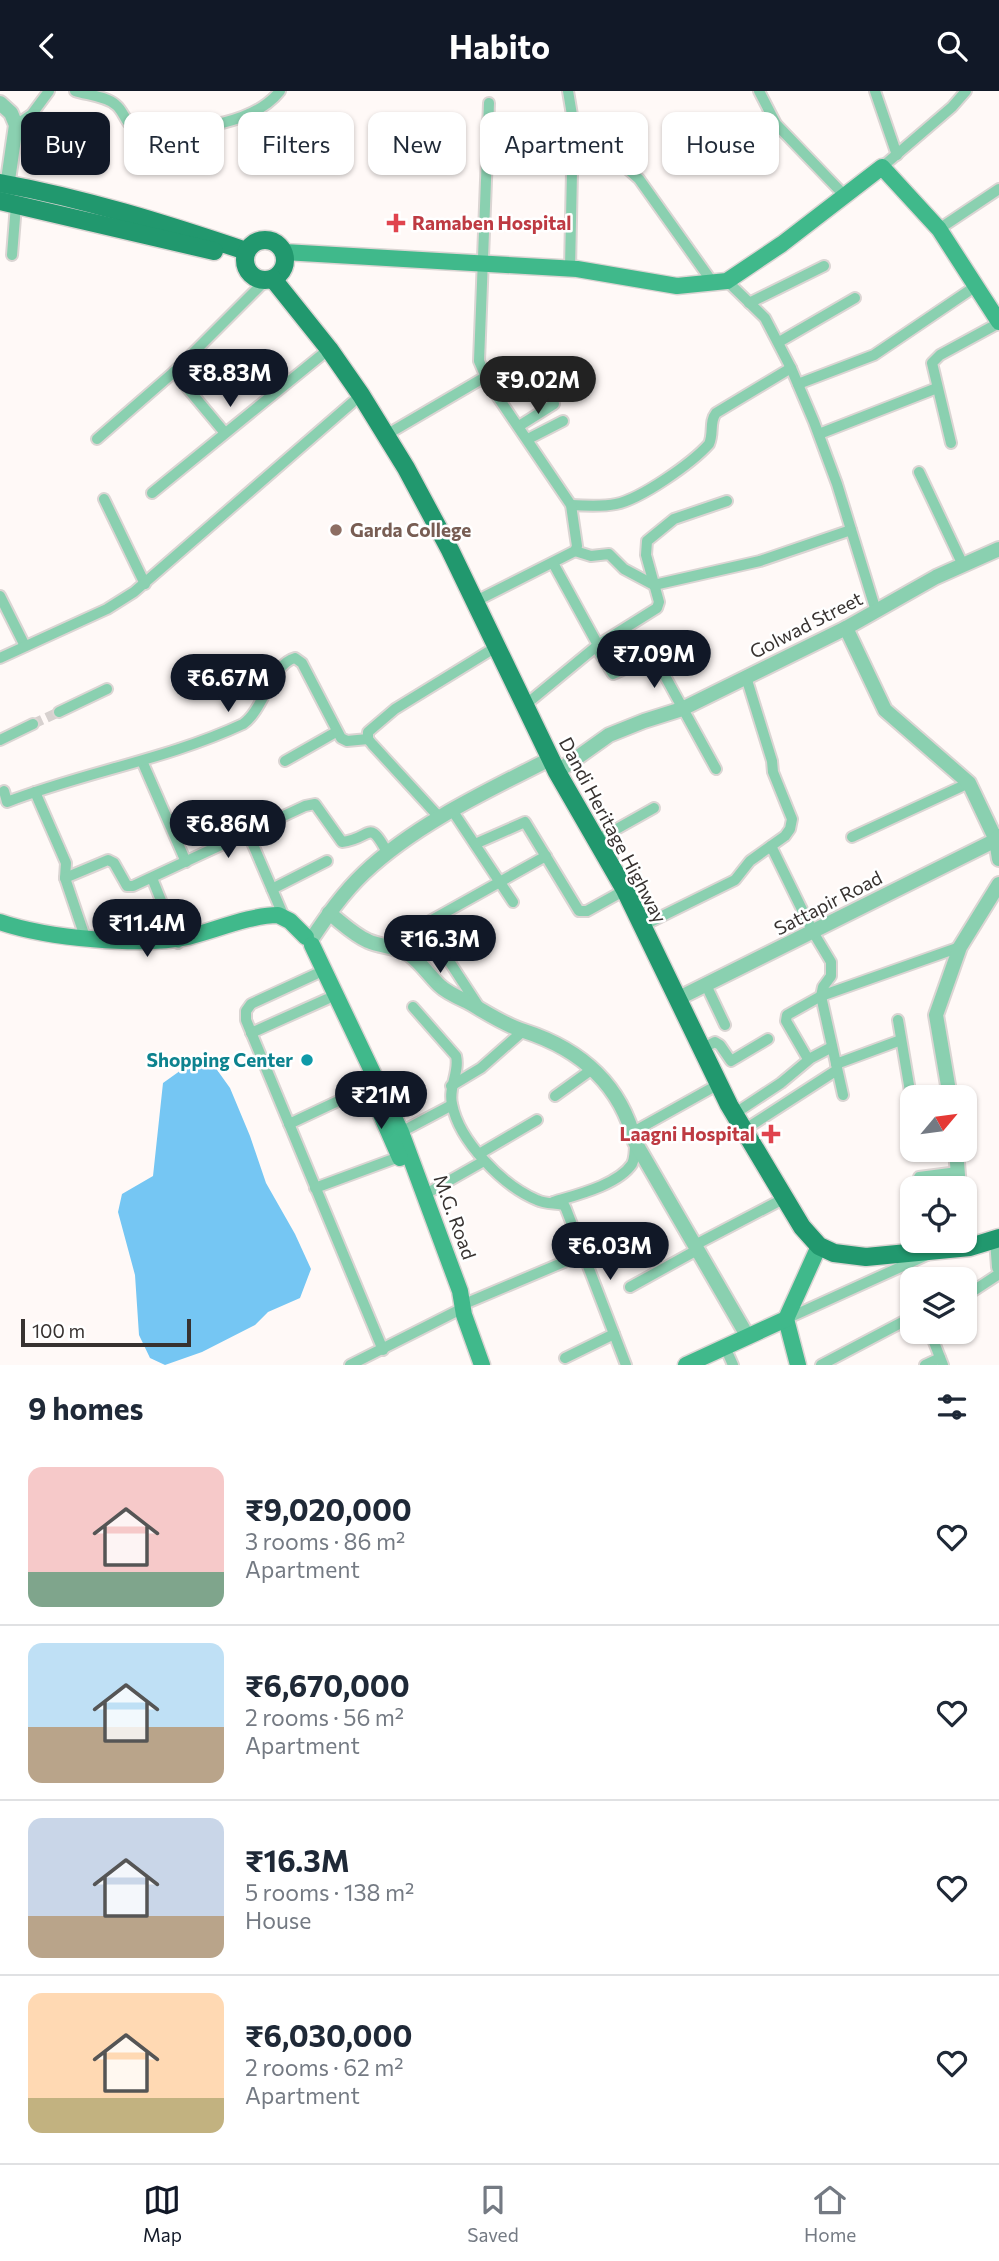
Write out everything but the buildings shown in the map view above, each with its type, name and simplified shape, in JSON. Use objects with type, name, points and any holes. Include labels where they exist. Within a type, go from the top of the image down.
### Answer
[{"type":"highway","points":[[4,184],[99,206],[197,234],[245,255]]},
{"type":"highway","points":[[6,203],[245,255]]},
{"type":"highway","points":[[262,239],[275,242],[286,258],[283,270],[270,280],[253,276],[248,271],[245,255],[255,241],[262,239]]},
{"type":"highway","name":"Dandi Heritage Highway","points":[[270,280],[328,349],[361,395],[429,509],[524,706],[625,890],[734,1114],[802,1227],[819,1246]]},
{"type":"highway","points":[[977,1245],[998,1239]]},
{"type":"highway","points":[[819,1246],[834,1253],[866,1257],[908,1253]]},
{"type":"main road","points":[[284,252],[570,269],[677,286],[720,282],[883,167],[939,229],[999,322]]},
{"type":"main road","points":[[0,930],[8,929],[79,945],[128,948],[178,942],[261,922],[272,915],[284,917]]},
{"type":"main road","name":"M.G. Road","points":[[284,917],[306,943],[401,1132],[460,1291],[462,1310],[482,1365]]},
{"type":"main road","points":[[0,922],[39,932],[178,942]]},
{"type":"main road","points":[[261,922],[282,924],[306,943]]},
{"type":"main road","name":"M.G. Road","points":[[306,943],[316,974],[399,1157],[450,1297],[462,1310]]},
{"type":"main road","points":[[798,1365],[786,1319],[819,1246]]},
{"type":"main road","points":[[686,1365],[786,1319]]},
{"type":"street","points":[[16,125],[32,114],[49,91]]},
{"type":"street","points":[[75,91],[111,101],[137,129],[181,130],[225,122],[257,109],[274,99],[280,91]]},
{"type":"street","points":[[568,91],[572,112]]},
{"type":"street","points":[[760,91],[776,124],[845,196]]},
{"type":"street","points":[[875,91],[897,155]]},
{"type":"street","points":[[883,167],[952,107],[966,91]]},
{"type":"street","points":[[0,103],[11,113],[16,125],[4,184],[12,255]]},
{"type":"street","points":[[474,602],[553,563],[575,551],[577,546],[571,505],[485,377],[479,361],[485,263],[489,103]]},
{"type":"street","points":[[570,269],[572,175]]},
{"type":"street","points":[[634,175],[720,282],[765,318],[779,342],[819,434],[876,611]]},
{"type":"street","points":[[939,229],[999,189]]},
{"type":"street","points":[[749,303],[824,266]]},
{"type":"street","points":[[97,439],[174,372],[270,280]]},
{"type":"street","points":[[798,384],[874,355],[976,286]]},
{"type":"street","points":[[779,342],[855,298]]},
{"type":"street","points":[[951,443],[933,362],[940,355],[999,322]]},
{"type":"street","points":[[152,493],[328,349]]},
{"type":"street","points":[[571,505],[616,504],[632,499],[657,484],[709,444],[712,438],[712,419],[716,413],[791,368]]},
{"type":"street","points":[[174,372],[225,433]]},
{"type":"street","points":[[386,435],[485,377]]},
{"type":"street","points":[[819,434],[937,388]]},
{"type":"street","points":[[0,658],[107,609],[145,584],[361,395]]},
{"type":"street","points":[[519,426],[554,404]]},
{"type":"street","points":[[528,439],[563,421]]},
{"type":"street","points":[[919,472],[962,565]]},
{"type":"street","points":[[104,499],[145,584]]},
{"type":"street","points":[[524,706],[597,646],[657,608],[659,602],[646,555],[647,541],[674,519],[727,501]]},
{"type":"street","points":[[575,551],[591,556],[609,554],[624,569],[654,585],[760,561],[851,530]]},
{"type":"street","name":"Golwad Street","points":[[306,943],[366,871],[446,814],[554,765],[609,735],[682,709],[846,628],[936,577],[999,549]]},
{"type":"street","points":[[553,563],[613,674],[674,647]]},
{"type":"street","points":[[0,596],[25,646]]},
{"type":"street","points":[[846,628],[885,710],[969,783],[998,838],[999,859]]},
{"type":"street","points":[[496,647],[395,709],[372,727],[368,732],[368,739],[475,844],[513,902]]},
{"type":"street","points":[[654,656],[716,769]]},
{"type":"street","points":[[1,788],[7,802],[142,761],[243,724],[253,715],[283,664],[295,658],[302,663],[336,732],[347,741],[368,739]]},
{"type":"street","points":[[642,926],[735,880],[750,861],[785,836],[790,829],[792,819],[773,772],[746,677]]},
{"type":"street","points":[[59,712],[107,689]]},
{"type":"street","points":[[0,740],[33,724]]},
{"type":"street","points":[[285,761],[336,732]]},
{"type":"street","points":[[142,761],[186,862]]},
{"type":"street","points":[[852,837],[969,783]]},
{"type":"street","points":[[35,792],[66,863],[65,878],[85,937]]},
{"type":"street","points":[[65,878],[108,860],[114,863],[127,886],[152,878],[305,806],[315,804],[342,842],[374,832],[388,854]]},
{"type":"street","points":[[597,841],[654,808]]},
{"type":"street","points":[[475,844],[525,822],[579,911],[587,911],[625,890]]},
{"type":"street","points":[[248,833],[284,917]]},
{"type":"street","name":"Sattapir Road","points":[[677,999],[998,838]]},
{"type":"street","points":[[771,846],[813,932],[831,962],[831,976],[823,987],[821,996],[843,1095]]},
{"type":"street","points":[[387,945],[546,856]]},
{"type":"street","points":[[272,889],[327,861]]},
{"type":"street","points":[[152,878],[178,942]]},
{"type":"street","points":[[948,1085],[936,1015],[960,947],[999,884]]},
{"type":"street","points":[[329,913],[368,942],[387,945],[409,954],[441,988],[523,1031],[583,1058],[618,1098],[630,1120],[634,1137],[633,1163],[619,1176],[601,1186],[551,1203]]},
{"type":"street","points":[[425,924],[481,1010]]},
{"type":"street","points":[[808,1059],[785,1018],[821,996],[960,947]]},
{"type":"street","points":[[316,974],[251,1004],[246,1011],[246,1020],[383,1349]]},
{"type":"street","points":[[706,985],[725,1025]]},
{"type":"street","points":[[251,1033],[327,999]]},
{"type":"street","points":[[413,1007],[456,1056],[458,1066],[451,1086],[452,1105],[481,1157],[510,1183],[537,1200],[564,1205],[626,1365]]},
{"type":"street","points":[[898,1020],[909,1085]]},
{"type":"street","points":[[451,1086],[481,1068],[523,1031]]},
{"type":"street","points":[[701,1049],[715,1042],[731,1061],[768,1039]]},
{"type":"street","points":[[744,1131],[836,1067],[901,1040]]},
{"type":"street","points":[[734,1114],[781,1083],[808,1059],[832,1047]]},
{"type":"street","points":[[555,1096],[591,1070]]},
{"type":"street","points":[[634,1137],[719,1084]]},
{"type":"street","points":[[289,1124],[368,1087]]},
{"type":"street","points":[[401,1132],[452,1105]]},
{"type":"street","points":[[424,1195],[537,1121]]},
{"type":"street","points":[[634,1137],[748,1337]]},
{"type":"street","points":[[316,1188],[399,1157]]},
{"type":"street","points":[[957,1162],[958,1176]]},
{"type":"street","points":[[927,1176],[958,1172]]},
{"type":"street","points":[[630,1287],[785,1198]]},
{"type":"street","points":[[998,1239],[999,1266]]},
{"type":"street","points":[[786,1319],[932,1253]]},
{"type":"street","points":[[350,1365],[583,1254]]},
{"type":"street","points":[[977,1288],[999,1274]]},
{"type":"street","points":[[821,1365],[900,1323]]},
{"type":"street","points":[[565,1358],[614,1334]]},
{"type":"street","points":[[925,1365],[941,1361],[935,1344]]},
{"type":"street","points":[[725,1347],[733,1365]]},
{"type":"water","points":[[215,1067],[230,1088],[266,1183],[311,1269],[300,1298],[268,1312],[255,1325],[202,1352],[165,1365],[150,1358],[139,1335],[135,1275],[118,1212],[122,1194],[153,1176],[163,1083],[184,1068]]},
{"type":"tunnel","points":[[33,724],[59,712]]},
{"type":"place","name":"Ramaben Hospital","points":[[396,223]]},
{"type":"place","name":"Garda College","points":[[336,530]]},
{"type":"place","name":"Shopping Center","points":[[307,1060]]},
{"type":"place","name":"Laagni Hospital","points":[[771,1134]]}]
